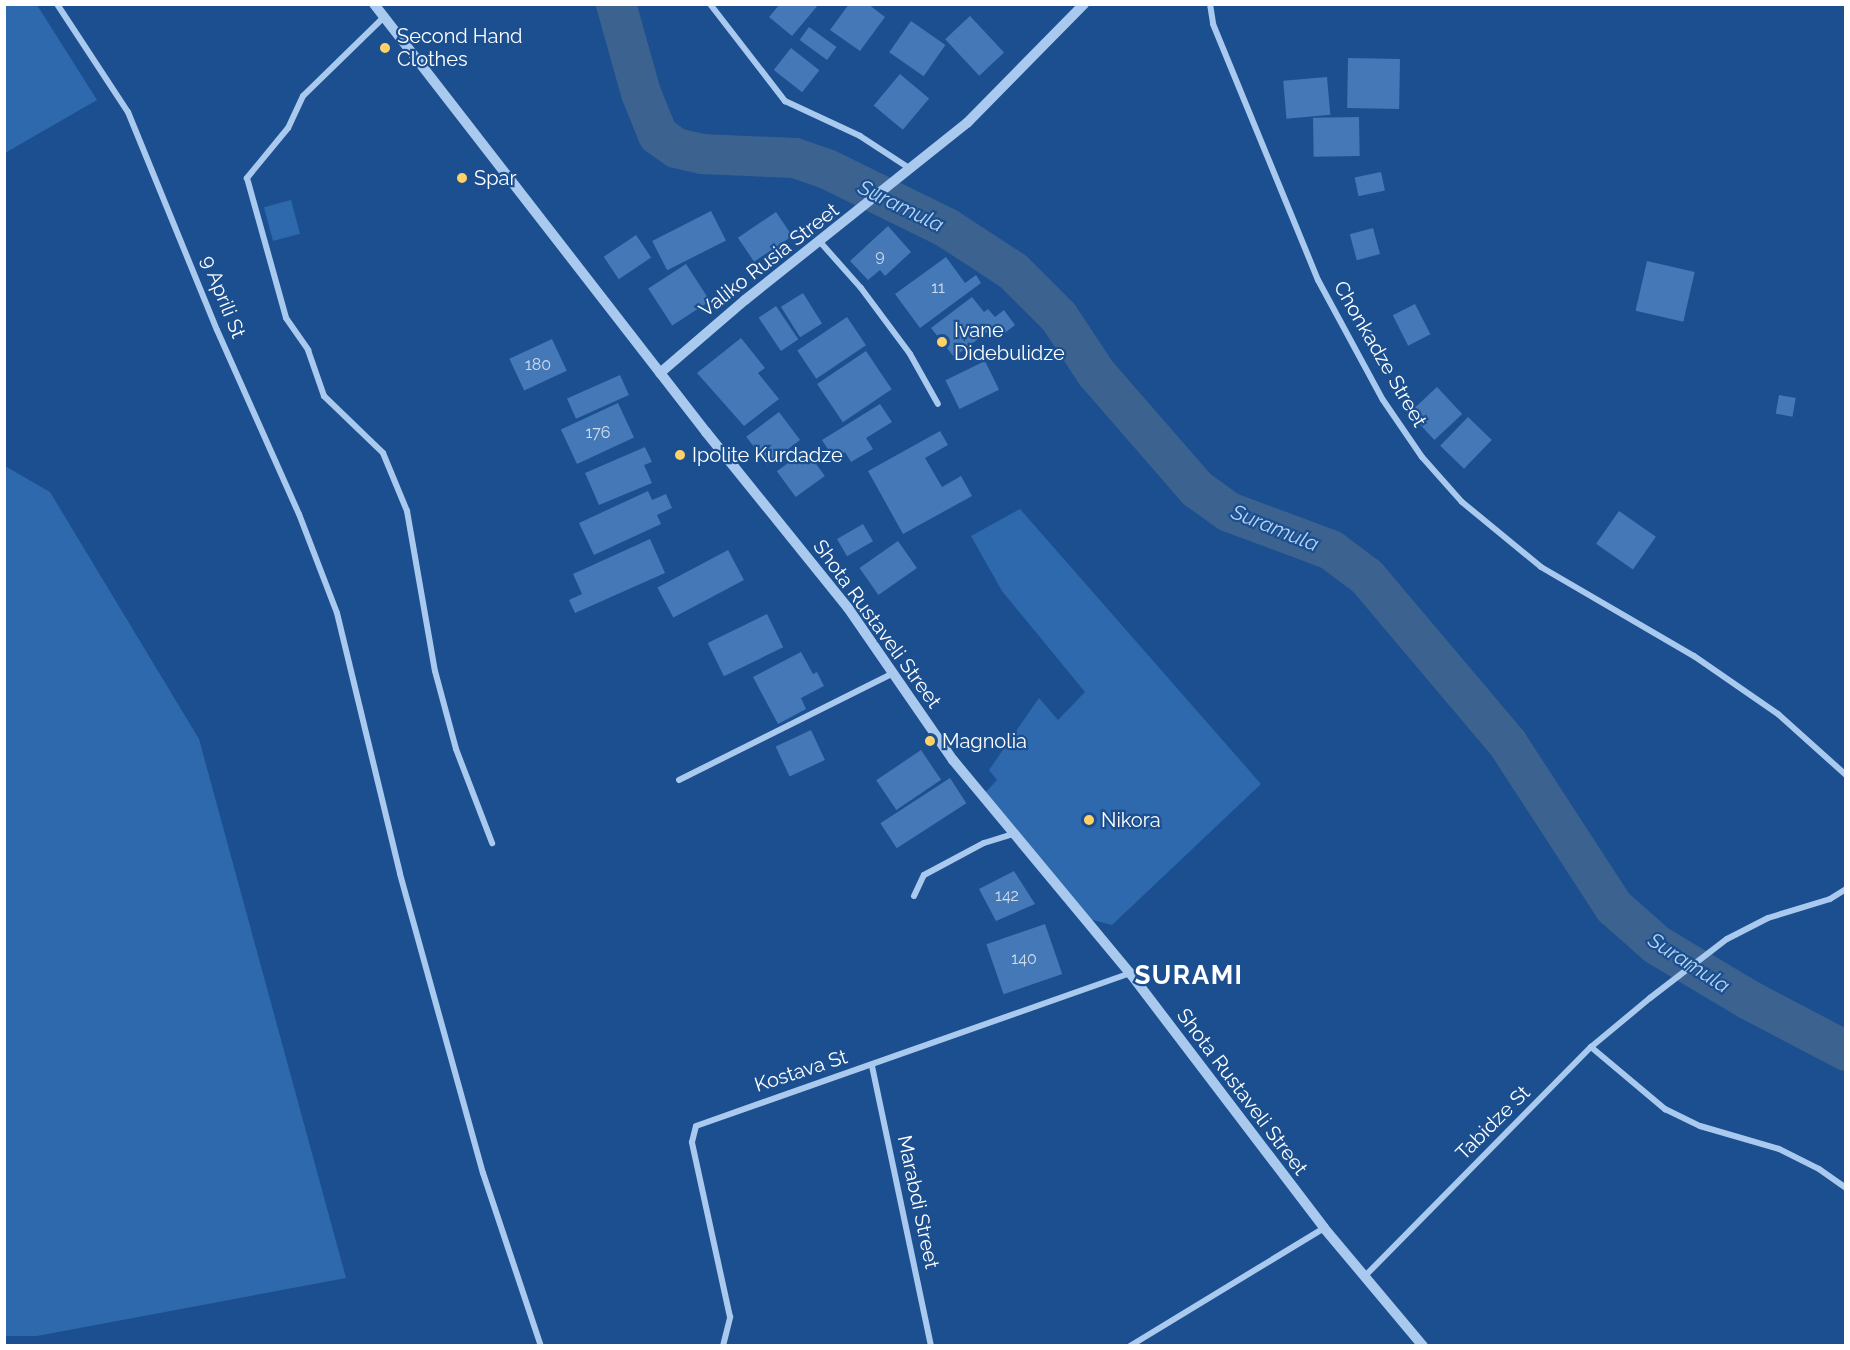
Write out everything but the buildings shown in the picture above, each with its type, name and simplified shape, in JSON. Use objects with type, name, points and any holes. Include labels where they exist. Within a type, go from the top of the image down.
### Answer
[{"type":"street","name":"9 Aprili St","points":[[57,4],[128,112],[217,330],[299,514],[337,613],[400,874],[457,1081],[483,1173],[541,1346]]},
{"type":"street","name":"Shota Rustaveli Street","points":[[374,4],[660,373],[848,608],[953,760],[1130,974],[1324,1228],[1423,1346]]},
{"type":"street","points":[[710,4],[784,101],[860,136],[906,171]]},
{"type":"street","name":"Valiko Rusia Street","points":[[660,373],[745,300],[863,209],[906,171],[967,123],[1084,4]]},
{"type":"street","name":"Chonkadze Street","points":[[1210,4],[1214,24],[1318,280],[1383,400],[1422,457],[1462,502],[1541,567],[1694,656],[1778,714],[1845,775]]},
{"type":"street","points":[[384,17],[303,96],[288,128],[248,178],[286,318],[309,350],[324,396],[383,453],[407,511],[435,671],[456,749],[492,843]]},
{"type":"street","points":[[820,243],[861,288],[910,354],[938,404]]},
{"type":"street","points":[[679,780],[892,674]]},
{"type":"street","points":[[914,896],[924,875],[984,843],[1013,834]]},
{"type":"street","name":"Tabidze St","points":[[1364,1277],[1591,1047],[1650,998],[1727,939],[1768,918],[1830,899],[1845,889]]},
{"type":"street","name":"Kostava St","points":[[723,1346],[730,1317],[692,1142],[696,1126],[709,1118],[872,1066],[1130,974]]},
{"type":"street","points":[[1591,1047],[1665,1109],[1700,1126],[1779,1149],[1819,1168],[1845,1188]]},
{"type":"street","name":"Marabdi Street","points":[[872,1066],[931,1346]]},
{"type":"street","points":[[1130,1346],[1324,1228]]},
{"type":"shaded area","points":[[5,4],[37,5],[97,100],[5,153]]},
{"type":"shaded area","points":[[291,200],[300,234],[273,241],[264,207]]},
{"type":"shaded area","points":[[5,466],[50,492],[199,739],[346,1278],[37,1336],[5,1336]]},
{"type":"shaded area","points":[[1020,509],[1261,784],[1112,925],[1089,919],[982,796],[997,780],[989,770],[1039,698],[1058,720],[1085,692],[1002,591],[971,536]]},
{"type":"waterway","name":"Suramula","points":[[616,4],[641,93],[658,135],[676,148],[702,154],[795,158],[827,169],[947,228],[1013,271],[1059,317],[1096,373],[1197,489],[1229,512],[1331,550],[1367,577],[1508,744],[1614,907],[1657,945],[1749,1000],[1846,1051]]},
{"type":"place","name":"Second Hand Clothes","points":[[385,48]]},
{"type":"place","name":"Spar","points":[[462,178]]},
{"type":"place","name":"Ivane Didebulidze","points":[[942,342]]},
{"type":"place","name":"Ipolite Kurdadze","points":[[680,455]]},
{"type":"place","name":"Magnolia","points":[[930,741]]},
{"type":"place","name":"Nikora","points":[[1089,820]]},
{"type":"district","name":"SURAMI","points":[[1189,976]]}]
